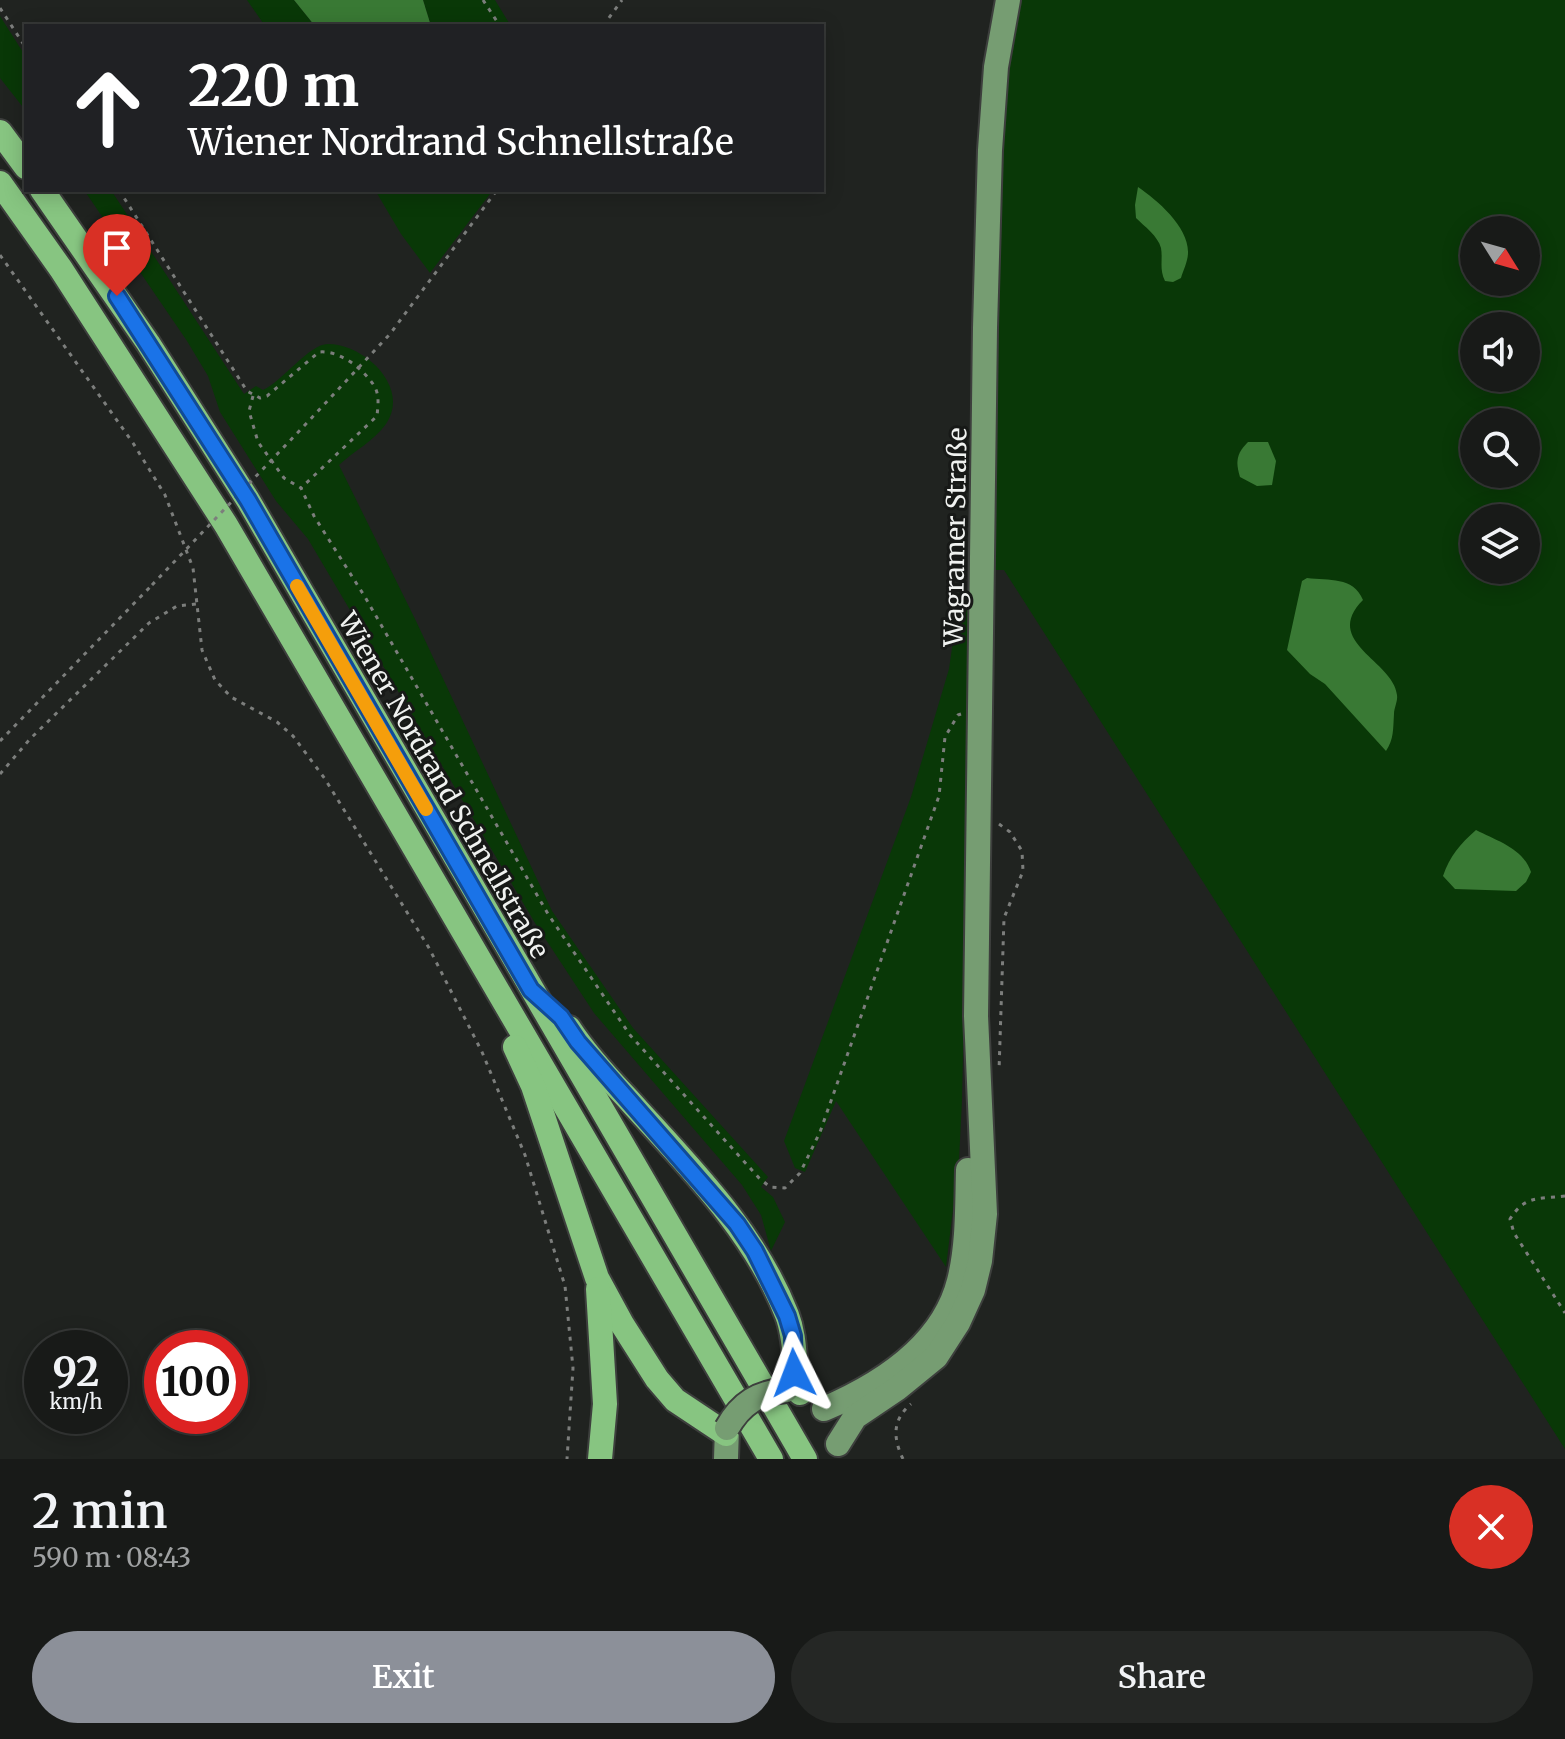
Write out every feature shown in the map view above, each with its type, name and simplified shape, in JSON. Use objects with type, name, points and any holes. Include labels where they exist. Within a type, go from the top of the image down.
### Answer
[{"type":"highway","points":[[0,132],[24,164]]},
{"type":"highway","points":[[0,183],[61,269],[226,525],[771,1459]]},
{"type":"highway","name":"Wiener Nordrand Schnellstraße","points":[[43,192],[140,332],[248,500],[805,1459]]},
{"type":"highway","points":[[531,990],[561,1017],[578,1042],[737,1224],[755,1251],[787,1316],[793,1336],[793,1392]]},
{"type":"highway","points":[[509,1009],[512,1041],[533,1086],[597,1278],[657,1379],[725,1446]]},
{"type":"highway","points":[[597,1278],[605,1391],[600,1459]]},
{"type":"main road","name":"Wagramer Straße","points":[[893,1381],[936,1357],[958,1323],[973,1290],[985,1214],[977,1076],[990,150],[996,67],[1008,0]]},
{"type":"main road","points":[[824,1409],[893,1381]]},
{"type":"main road","points":[[837,1451],[855,1417],[893,1381]]},
{"type":"main road","points":[[725,1446],[735,1414],[749,1400],[766,1392],[793,1392],[824,1409],[833,1425],[837,1451]]},
{"type":"path","points":[[483,0],[499,24]]},
{"type":"path","points":[[604,24],[622,0]]},
{"type":"path","points":[[0,8],[24,45]]},
{"type":"path","points":[[120,192],[253,396],[267,396],[319,352],[338,355],[374,385],[379,400],[377,416],[301,488]]},
{"type":"path","points":[[0,741],[358,370],[435,277],[496,192]]},
{"type":"path","points":[[0,255],[133,443],[165,495],[193,568],[202,650],[215,680],[231,697],[277,722],[293,736],[325,779],[429,948],[482,1052],[525,1155],[565,1286],[573,1368],[567,1459]]},
{"type":"path","points":[[253,396],[249,411],[258,442],[284,478],[301,488],[314,516],[365,597],[548,914],[630,1035],[770,1187],[785,1188],[800,1173],[820,1132],[939,796],[945,737],[958,715],[981,710]]},
{"type":"path","points":[[0,774],[30,739],[149,623],[177,606],[196,604]]},
{"type":"path","points":[[1565,1196],[1527,1200],[1510,1219],[1514,1233],[1565,1313]]},
{"type":"shaded area","points":[[247,0],[294,0],[313,24],[264,24]]},
{"type":"shaded area","points":[[294,0],[423,0],[430,24],[313,24]]},
{"type":"shaded area","points":[[423,0],[495,0],[510,24],[430,24]]},
{"type":"shaded area","points":[[1013,0],[1565,0],[1565,1449],[1004,570],[995,570],[996,469],[992,468],[998,151]]},
{"type":"shaded area","points":[[0,16],[24,54],[24,108],[0,78]]},
{"type":"shaded area","points":[[1138,187],[1178,224],[1187,243],[1188,256],[1181,278],[1173,282],[1165,281],[1163,277],[1159,244],[1136,218]]},
{"type":"shaded area","points":[[85,192],[112,192],[244,394],[256,386],[263,390],[313,350],[328,344],[356,351],[380,370],[388,382],[393,396],[392,410],[386,424],[339,465],[552,911],[633,1028],[768,1177],[761,1187],[773,1197],[785,1222],[771,1251],[761,1215],[742,1185],[594,1013],[535,923],[308,539],[276,501],[220,412],[208,376]]},
{"type":"shaded area","points":[[376,192],[491,192],[430,273],[401,234]]},
{"type":"shaded area","points":[[1248,442],[1268,442],[1276,461],[1272,485],[1257,486],[1240,477],[1238,458]]},
{"type":"shaded area","points":[[1307,578],[1347,583],[1359,592],[1363,600],[1352,615],[1350,628],[1355,640],[1393,683],[1397,695],[1392,738],[1386,751],[1325,684],[1310,674],[1287,650],[1302,581]]},
{"type":"shaded area","points":[[960,592],[969,593],[972,650],[962,1100],[959,1160],[946,1267],[836,1101],[805,1172],[795,1168],[784,1141],[911,797],[949,669]]},
{"type":"shaded area","points":[[1476,830],[1516,851],[1527,864],[1531,872],[1516,891],[1455,889],[1443,876],[1456,851]]},
{"type":"slow traffic","points":[[297,586],[426,809]]},
{"type":"route","points":[[117,296],[248,500],[531,990],[561,1017],[599,1067],[718,1200],[755,1251],[787,1316],[793,1336],[794,1373]]}]
